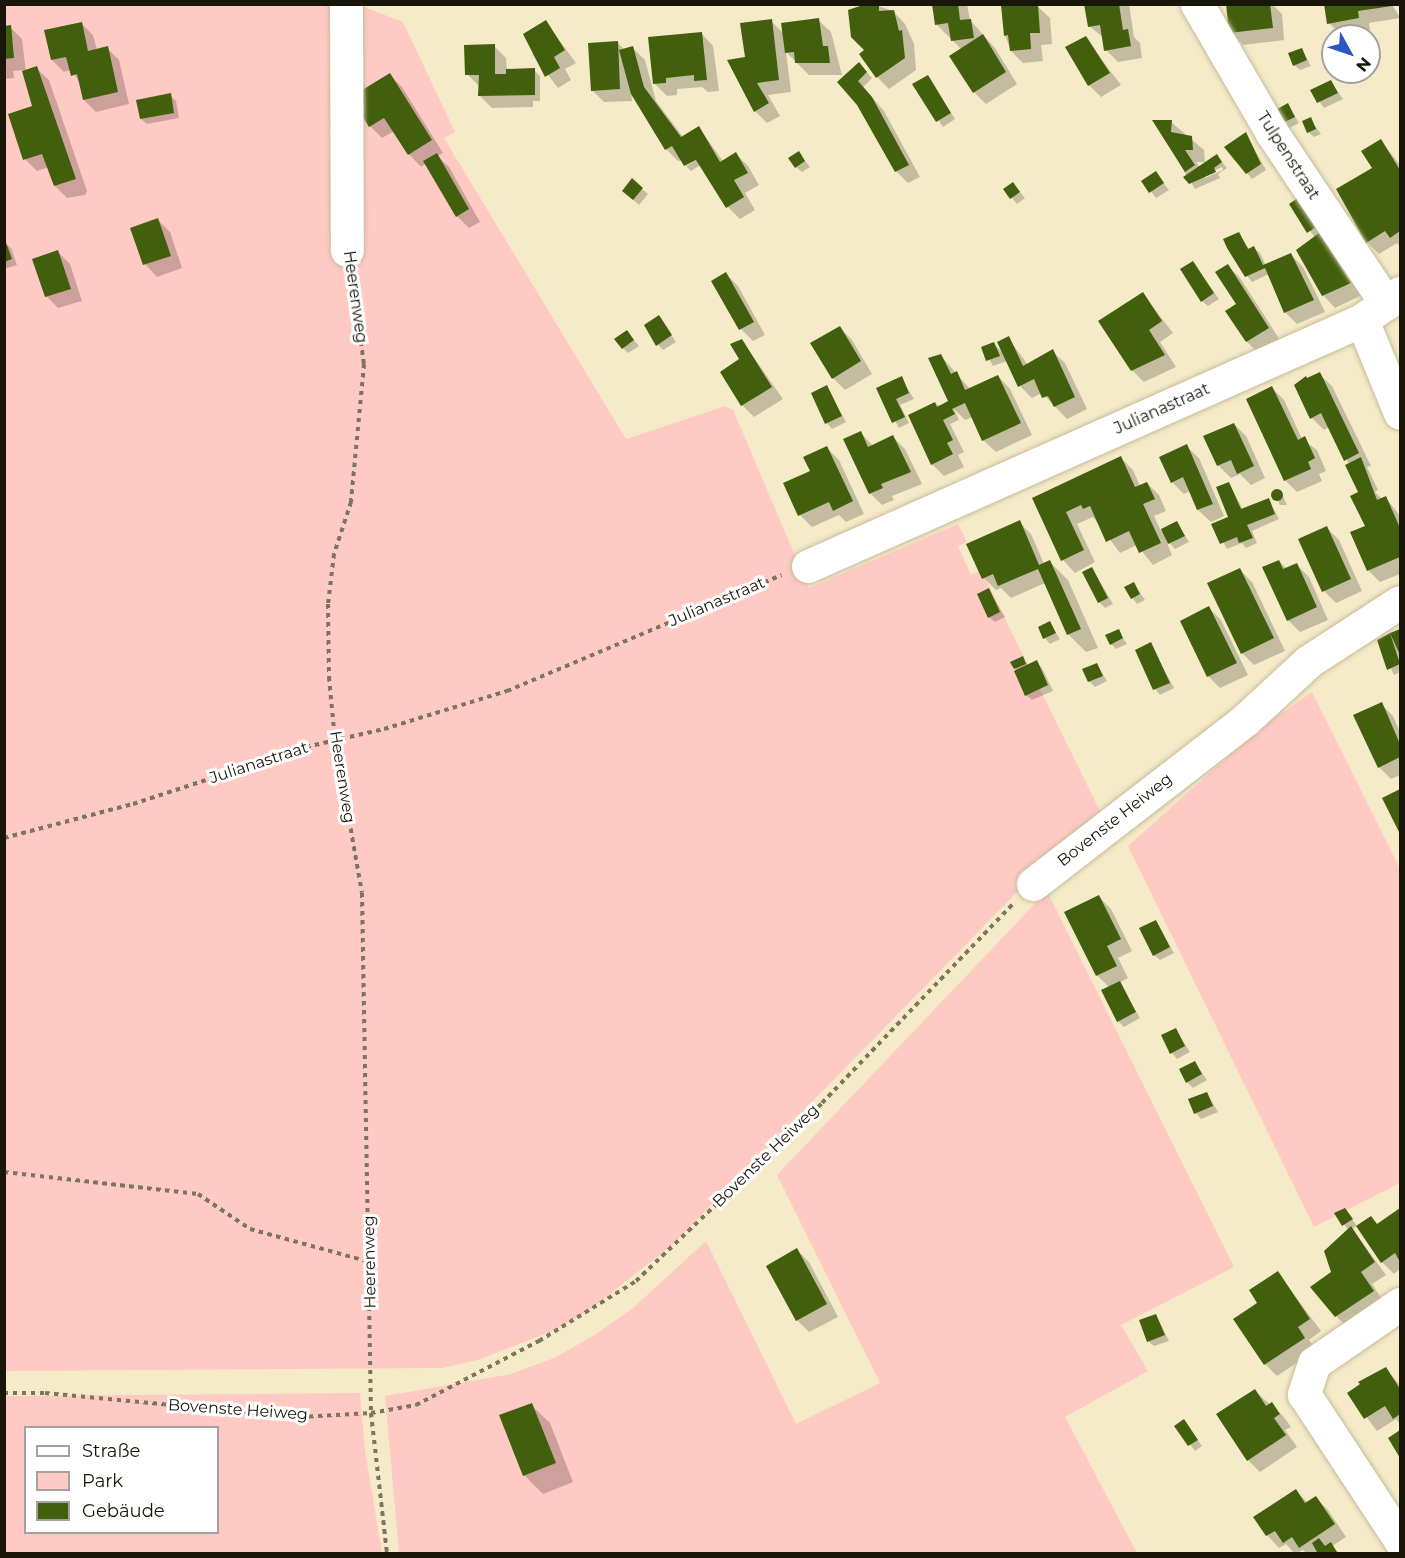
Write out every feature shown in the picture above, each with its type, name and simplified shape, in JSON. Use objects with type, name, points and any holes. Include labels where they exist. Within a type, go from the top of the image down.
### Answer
[{"type":"street","name":"Heerenweg","points":[[346,4],[347,250]]},
{"type":"street","name":"Tulpenstraat","points":[[1197,4],[1272,133],[1383,305],[1401,413]]},
{"type":"street","name":"Julianastraat","points":[[808,566],[1383,305]]},
{"type":"street","name":"Bovenste Heiweg","points":[[1033,884],[1245,720],[1309,662],[1401,602]]},
{"type":"street","points":[[1401,1304],[1314,1363],[1304,1394],[1401,1540]]},
{"type":"path","name":"Heerenweg","points":[[347,250],[364,364],[351,502],[334,554],[328,604],[328,677],[335,741],[362,893],[371,1413],[387,1554]]},
{"type":"path","name":"Julianastraat","points":[[4,838],[133,804],[335,741],[507,692],[808,566]]},
{"type":"path","name":"Bovenste Heiweg","points":[[4,1393],[45,1393],[300,1417],[371,1413],[416,1405],[539,1341],[636,1281],[822,1103],[1033,884]]},
{"type":"path","points":[[4,1172],[198,1194],[250,1229],[370,1262]]},
{"type":"green space","points":[[356,4],[403,22],[455,132],[444,138],[626,439],[725,406],[733,410],[809,588],[958,524],[967,542],[958,546],[971,575],[981,570],[1102,815],[1031,878],[671,1246],[588,1311],[555,1330],[478,1360],[442,1368],[5,1371],[4,5]]},
{"type":"green space","points":[[1312,692],[1400,869],[1400,1183],[1314,1227],[1128,846],[1259,729]]},
{"type":"green space","points":[[1047,891],[1234,1267],[1121,1325],[1148,1371],[1065,1417],[1137,1553],[399,1553],[385,1396],[511,1374],[554,1358],[593,1336],[632,1309],[706,1241],[796,1424],[880,1383],[777,1175]]},
{"type":"green space","points":[[360,1393],[365,1451],[382,1553],[5,1553],[5,1396]]},
{"type":"building","points":[[866,4],[879,4],[879,11],[894,10],[899,31],[902,30],[905,58],[876,78],[859,54],[864,50],[851,37],[848,10]]},
{"type":"building","points":[[932,4],[958,4],[960,20],[971,19],[974,38],[951,41],[948,23],[935,25]]},
{"type":"building","points":[[1084,4],[1119,4],[1123,30],[1128,29],[1131,46],[1104,51],[1100,25],[1088,27]]},
{"type":"building","points":[[1226,4],[1270,4],[1273,28],[1229,33]]},
{"type":"building","points":[[1324,4],[1392,4],[1392,6],[1358,11],[1359,18],[1327,24]]},
{"type":"building","points":[[1001,5],[1038,5],[1040,33],[1030,33],[1031,49],[1010,51],[1008,35],[1004,36]]},
{"type":"building","points":[[819,18],[823,46],[828,46],[830,63],[795,63],[794,52],[785,53],[781,23]]},
{"type":"building","points":[[772,19],[779,80],[757,83],[769,103],[754,112],[727,60],[745,57],[740,23]]},
{"type":"building","points":[[546,20],[565,50],[554,57],[560,68],[545,77],[523,34]]},
{"type":"building","points":[[82,22],[88,51],[108,46],[118,92],[83,100],[77,74],[71,76],[66,57],[51,60],[44,30]]},
{"type":"building","points":[[11,25],[14,58],[4,59],[4,26]]},
{"type":"building","points":[[702,32],[707,80],[694,81],[694,75],[666,78],[666,83],[653,84],[648,37]]},
{"type":"building","points":[[983,34],[1006,72],[973,93],[949,56]]},
{"type":"building","points":[[1086,36],[1110,73],[1088,86],[1065,47]]},
{"type":"building","points":[[618,41],[620,89],[591,91],[588,43]]},
{"type":"building","points":[[495,44],[495,74],[506,74],[506,69],[535,68],[535,95],[478,96],[479,75],[465,75],[464,45]]},
{"type":"building","points":[[633,46],[644,87],[681,137],[699,126],[720,162],[736,152],[748,173],[734,180],[744,197],[726,208],[696,160],[684,166],[672,146],[665,150],[631,94],[619,50]]},
{"type":"building","points":[[1302,48],[1307,60],[1293,66],[1288,53]]},
{"type":"building","points":[[859,62],[867,72],[858,81],[872,97],[909,165],[895,172],[857,105],[837,82]]},
{"type":"building","points":[[37,66],[76,179],[54,186],[42,154],[23,160],[8,114],[32,106],[22,71]]},
{"type":"building","points":[[390,73],[432,140],[408,155],[384,118],[369,127],[353,101],[354,95]]},
{"type":"building","points":[[928,75],[951,113],[936,122],[912,84]]},
{"type":"building","points":[[1323,84],[1333,84],[1338,93],[1317,103],[1310,90]]},
{"type":"building","points":[[171,93],[174,113],[140,119],[136,100]]},
{"type":"building","points":[[1288,103],[1295,117],[1276,126],[1270,113]]},
{"type":"building","points":[[1311,117],[1316,129],[1307,133],[1302,121]]},
{"type":"building","points":[[1152,120],[1172,120],[1171,132],[1192,136],[1193,150],[1185,150],[1195,165],[1185,172]]},
{"type":"building","points":[[1246,132],[1261,164],[1246,174],[1224,147]]},
{"type":"building","points":[[1381,139],[1400,170],[1400,231],[1390,238],[1385,231],[1366,243],[1336,189],[1372,168],[1361,151]]},
{"type":"building","points":[[799,151],[805,161],[795,168],[788,158]]},
{"type":"building","points":[[437,153],[469,209],[456,217],[423,161]]},
{"type":"building","points":[[1217,154],[1222,162],[1214,168],[1216,172],[1189,184],[1183,177]]},
{"type":"building","points":[[1156,171],[1164,183],[1149,193],[1141,181]]},
{"type":"building","points":[[632,178],[643,188],[633,200],[622,191]]},
{"type":"building","points":[[1013,182],[1020,192],[1010,199],[1003,189]]},
{"type":"building","points":[[1305,193],[1323,222],[1307,233],[1289,204]]},
{"type":"building","points":[[158,218],[171,256],[143,265],[130,228]]},
{"type":"building","points":[[1239,232],[1248,249],[1254,246],[1263,265],[1291,253],[1314,300],[1284,313],[1265,268],[1245,277],[1227,248],[1223,239]]},
{"type":"building","points":[[1319,233],[1351,283],[1322,296],[1296,250]]},
{"type":"building","points":[[4,237],[12,259],[4,262]]},
{"type":"building","points":[[58,250],[71,289],[45,297],[32,259]]},
{"type":"building","points":[[1193,261],[1214,293],[1201,302],[1180,269]]},
{"type":"building","points":[[1228,264],[1269,328],[1246,342],[1225,311],[1236,304],[1215,272]]},
{"type":"building","points":[[726,272],[754,322],[739,330],[711,281]]},
{"type":"building","points":[[1143,292],[1162,321],[1149,330],[1165,355],[1131,371],[1098,321]]},
{"type":"building","points":[[659,315],[672,335],[656,346],[644,325]]},
{"type":"building","points":[[840,326],[861,361],[832,379],[810,343]]},
{"type":"building","points":[[627,330],[634,340],[622,349],[614,339]]},
{"type":"building","points":[[1009,336],[1023,366],[1053,349],[1075,397],[1054,407],[1048,396],[1042,398],[1034,379],[1018,387],[997,342]]},
{"type":"building","points":[[742,339],[772,387],[741,406],[720,372],[739,359],[730,344]]},
{"type":"building","points":[[994,342],[1000,356],[986,361],[981,347]]},
{"type":"building","points":[[941,354],[951,374],[957,371],[965,390],[998,375],[1021,423],[982,441],[965,403],[952,409],[955,414],[943,420],[953,440],[947,443],[953,454],[931,465],[908,415],[935,402],[937,407],[948,401],[928,358]]},
{"type":"building","points":[[1320,372],[1359,453],[1344,461],[1321,413],[1310,419],[1294,385],[1306,376],[1307,378]]},
{"type":"building","points":[[902,376],[909,393],[896,399],[905,417],[892,423],[876,388]]},
{"type":"building","points":[[827,385],[842,416],[825,424],[811,393]]},
{"type":"building","points":[[1272,386],[1298,440],[1305,436],[1315,458],[1308,462],[1311,469],[1284,481],[1246,399]]},
{"type":"building","points":[[1234,423],[1254,466],[1237,474],[1231,460],[1217,466],[1203,436]]},
{"type":"building","points":[[861,431],[868,447],[893,435],[911,472],[881,484],[883,488],[869,494],[843,439]]},
{"type":"building","points":[[1187,444],[1213,504],[1197,510],[1183,477],[1171,483],[1159,457]]},
{"type":"building","points":[[827,446],[853,501],[833,511],[829,502],[798,516],[783,483],[810,471],[803,457]]},
{"type":"building","points":[[1121,456],[1135,487],[1147,482],[1155,499],[1143,504],[1161,543],[1139,553],[1129,531],[1106,542],[1090,506],[1083,509],[1081,505],[1066,512],[1084,550],[1061,561],[1032,498]]},
{"type":"building","points":[[1361,457],[1377,500],[1386,496],[1400,528],[1400,557],[1367,571],[1350,532],[1365,526],[1350,496],[1358,492],[1345,465]]},
{"type":"building","points":[[1229,482],[1241,509],[1269,498],[1275,514],[1247,525],[1253,538],[1239,543],[1237,537],[1220,544],[1211,524],[1228,517],[1216,487]]},
{"type":"building","points":[[1279,489],[1282,490],[1282,500],[1275,501],[1272,500],[1271,493],[1272,490]]},
{"type":"building","points":[[1020,520],[1039,565],[1050,560],[1081,629],[1067,635],[1038,569],[998,586],[993,574],[982,579],[966,544]]},
{"type":"building","points":[[1177,521],[1185,536],[1168,544],[1161,529]]},
{"type":"building","points":[[1327,526],[1351,579],[1322,592],[1298,539]]},
{"type":"building","points":[[1279,560],[1283,569],[1297,563],[1317,607],[1287,621],[1262,567]]},
{"type":"building","points":[[1092,567],[1108,598],[1098,603],[1082,572]]},
{"type":"building","points":[[1240,568],[1274,638],[1241,654],[1207,583]]},
{"type":"building","points":[[1134,582],[1140,594],[1131,599],[1124,587]]},
{"type":"building","points":[[989,588],[1000,612],[988,618],[977,594]]},
{"type":"building","points":[[1209,606],[1237,663],[1207,677],[1180,621]]},
{"type":"building","points":[[1050,621],[1056,633],[1043,639],[1038,627]]},
{"type":"building","points":[[1119,629],[1123,638],[1110,645],[1105,635]]},
{"type":"building","points":[[1400,629],[1400,655],[1390,633]]},
{"type":"building","points":[[1390,633],[1400,664],[1387,670],[1377,640]]},
{"type":"building","points":[[1151,642],[1170,683],[1153,690],[1135,650]]},
{"type":"building","points":[[1023,656],[1026,664],[1014,669],[1010,662]]},
{"type":"building","points":[[1037,660],[1048,685],[1025,696],[1014,671]]},
{"type":"building","points":[[1097,663],[1103,676],[1088,682],[1082,669]]},
{"type":"building","points":[[1382,702],[1400,744],[1400,757],[1378,768],[1353,715]]},
{"type":"building","points":[[1400,789],[1400,834],[1382,798]]},
{"type":"building","points":[[1099,895],[1121,939],[1107,946],[1117,966],[1096,976],[1064,912]]},
{"type":"building","points":[[1156,920],[1170,947],[1153,956],[1139,928]]},
{"type":"building","points":[[1120,981],[1136,1012],[1117,1022],[1101,990]]},
{"type":"building","points":[[1176,1028],[1185,1046],[1170,1054],[1161,1035]]},
{"type":"building","points":[[1195,1061],[1202,1074],[1186,1083],[1179,1069]]},
{"type":"building","points":[[1207,1092],[1213,1106],[1194,1114],[1188,1099]]},
{"type":"building","points":[[1345,1208],[1353,1219],[1342,1226],[1334,1213]]},
{"type":"building","points":[[1400,1208],[1400,1262],[1395,1253],[1381,1263],[1356,1226],[1371,1216],[1377,1224]]},
{"type":"building","points":[[1351,1226],[1375,1262],[1361,1272],[1374,1291],[1335,1317],[1310,1287],[1331,1272],[1324,1251]]},
{"type":"building","points":[[797,1248],[827,1304],[796,1321],[766,1266]]},
{"type":"building","points":[[1278,1271],[1310,1319],[1298,1327],[1305,1338],[1264,1365],[1233,1319],[1257,1303],[1249,1290]]},
{"type":"building","points":[[1156,1314],[1165,1335],[1147,1342],[1139,1320]]},
{"type":"building","points":[[1386,1367],[1400,1389],[1400,1414],[1393,1419],[1385,1406],[1364,1419],[1347,1393],[1360,1384],[1358,1382]]},
{"type":"building","points":[[1255,1389],[1266,1406],[1272,1402],[1280,1414],[1274,1418],[1286,1435],[1247,1461],[1216,1414]]},
{"type":"building","points":[[532,1403],[556,1463],[523,1476],[499,1415]]},
{"type":"building","points":[[1184,1419],[1198,1440],[1188,1446],[1174,1426]]},
{"type":"building","points":[[1400,1430],[1400,1458],[1388,1438]]},
{"type":"building","points":[[1296,1489],[1305,1503],[1316,1496],[1335,1524],[1299,1548],[1292,1537],[1283,1543],[1275,1531],[1266,1536],[1253,1517]]},
{"type":"building","points":[[1319,1538],[1325,1546],[1331,1542],[1338,1554],[1314,1554],[1317,1552],[1312,1543]]}]
